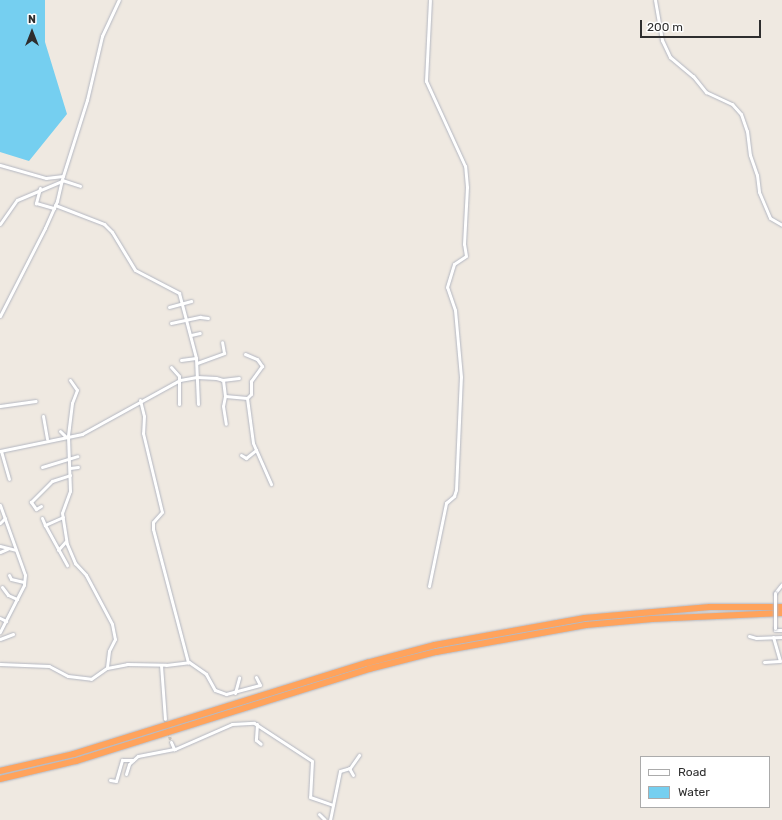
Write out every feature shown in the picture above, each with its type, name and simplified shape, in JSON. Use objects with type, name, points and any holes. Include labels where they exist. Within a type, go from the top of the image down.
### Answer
[{"type":"highway","points":[[0,771],[74,754],[360,665],[435,645],[585,618],[710,607],[782,606]]},
{"type":"highway","points":[[0,779],[76,761],[362,672],[436,652],[586,625],[659,618],[782,613]]},
{"type":"street","points":[[0,316],[54,206],[87,100],[102,36],[119,0]]},
{"type":"street","points":[[429,586],[446,503],[454,496],[456,490],[461,377],[455,310],[447,287],[454,264],[466,256],[464,244],[467,187],[465,166],[426,81],[430,0]]},
{"type":"street","points":[[655,0],[662,40],[670,57],[693,76],[706,92],[732,104],[741,114],[747,131],[750,155],[757,175],[759,192],[770,218],[782,225]]},
{"type":"street","points":[[0,165],[46,178],[63,179],[80,186]]},
{"type":"street","points":[[0,224],[15,202],[40,188],[63,179]]},
{"type":"street","points":[[40,188],[36,203],[54,206],[86,215],[106,225],[135,270],[176,290],[187,320],[197,363],[198,404]]},
{"type":"street","points":[[169,307],[191,301]]},
{"type":"street","points":[[171,323],[208,318]]},
{"type":"street","points":[[191,334],[200,333]]},
{"type":"street","points":[[197,363],[224,353],[222,342]]},
{"type":"street","points":[[245,354],[257,359],[262,366],[251,381],[251,394],[247,398]]},
{"type":"street","points":[[181,360],[196,358]]},
{"type":"street","points":[[171,367],[176,369],[179,380],[179,404]]},
{"type":"street","points":[[9,479],[1,451],[48,439],[67,437],[83,433],[140,400],[179,380],[198,377],[222,380],[239,378]]},
{"type":"street","points":[[70,380],[77,390],[72,403],[67,437],[70,457],[70,492],[62,508],[65,542],[76,565],[86,575],[112,624],[115,639],[110,648],[107,668]]},
{"type":"street","points":[[222,380],[225,396],[222,406],[226,424]]},
{"type":"street","points":[[225,396],[247,398]]},
{"type":"street","points":[[247,398],[256,450],[271,484]]},
{"type":"street","points":[[140,400],[144,416],[143,433],[162,512],[153,522],[153,529],[188,662]]},
{"type":"street","points":[[0,406],[36,401]]},
{"type":"street","points":[[43,416],[48,439]]},
{"type":"street","points":[[60,430],[67,437]]},
{"type":"street","points":[[241,455],[246,458],[256,450]]},
{"type":"street","points":[[42,467],[77,456]]},
{"type":"street","points":[[0,464],[4,462]]},
{"type":"street","points":[[70,468],[78,467]]},
{"type":"street","points":[[41,506],[36,509],[31,502],[52,481],[70,475]]},
{"type":"street","points":[[0,505],[25,575],[18,599],[0,632]]},
{"type":"street","points":[[45,525],[63,517]]},
{"type":"street","points":[[0,523],[5,518]]},
{"type":"street","points":[[42,518],[67,565]]},
{"type":"street","points":[[59,540],[65,542]]},
{"type":"street","points":[[58,550],[65,542]]},
{"type":"street","points":[[0,546],[7,549],[16,550]]},
{"type":"street","points":[[0,552],[7,549]]},
{"type":"street","points":[[9,575],[11,580],[24,582]]},
{"type":"street","points":[[782,584],[775,593],[775,630],[782,630]]},
{"type":"street","points":[[2,587],[8,595],[18,599]]},
{"type":"street","points":[[0,618],[6,621]]},
{"type":"street","points":[[0,640],[13,634]]},
{"type":"street","points":[[749,636],[756,638],[782,637]]},
{"type":"street","points":[[764,662],[780,661],[773,637]]},
{"type":"street","points":[[0,664],[49,666],[68,676],[91,679],[107,668],[138,663],[161,665],[188,662],[206,674],[218,692],[226,694],[260,686],[256,677]]},
{"type":"street","points":[[161,665],[165,718]]},
{"type":"street","points":[[235,692],[239,678]]},
{"type":"street","points":[[128,766],[133,760],[141,755],[174,750],[232,724],[257,724],[312,761],[310,797],[333,805]]},
{"type":"street","points":[[257,724],[256,740],[261,744]]},
{"type":"street","points":[[171,742],[174,750]]},
{"type":"street","points":[[330,820],[340,771],[349,768],[359,755]]},
{"type":"street","points":[[126,774],[128,766],[127,759]]},
{"type":"street","points":[[110,780],[116,781],[119,764],[122,760],[133,760]]},
{"type":"street","points":[[349,768],[353,775]]},
{"type":"street","points":[[319,814],[325,820]]},
{"type":"water","points":[[0,0],[45,0],[45,42],[67,114],[29,161],[0,152]]},
{"type":"tunnel","points":[[165,719],[171,742]]}]
